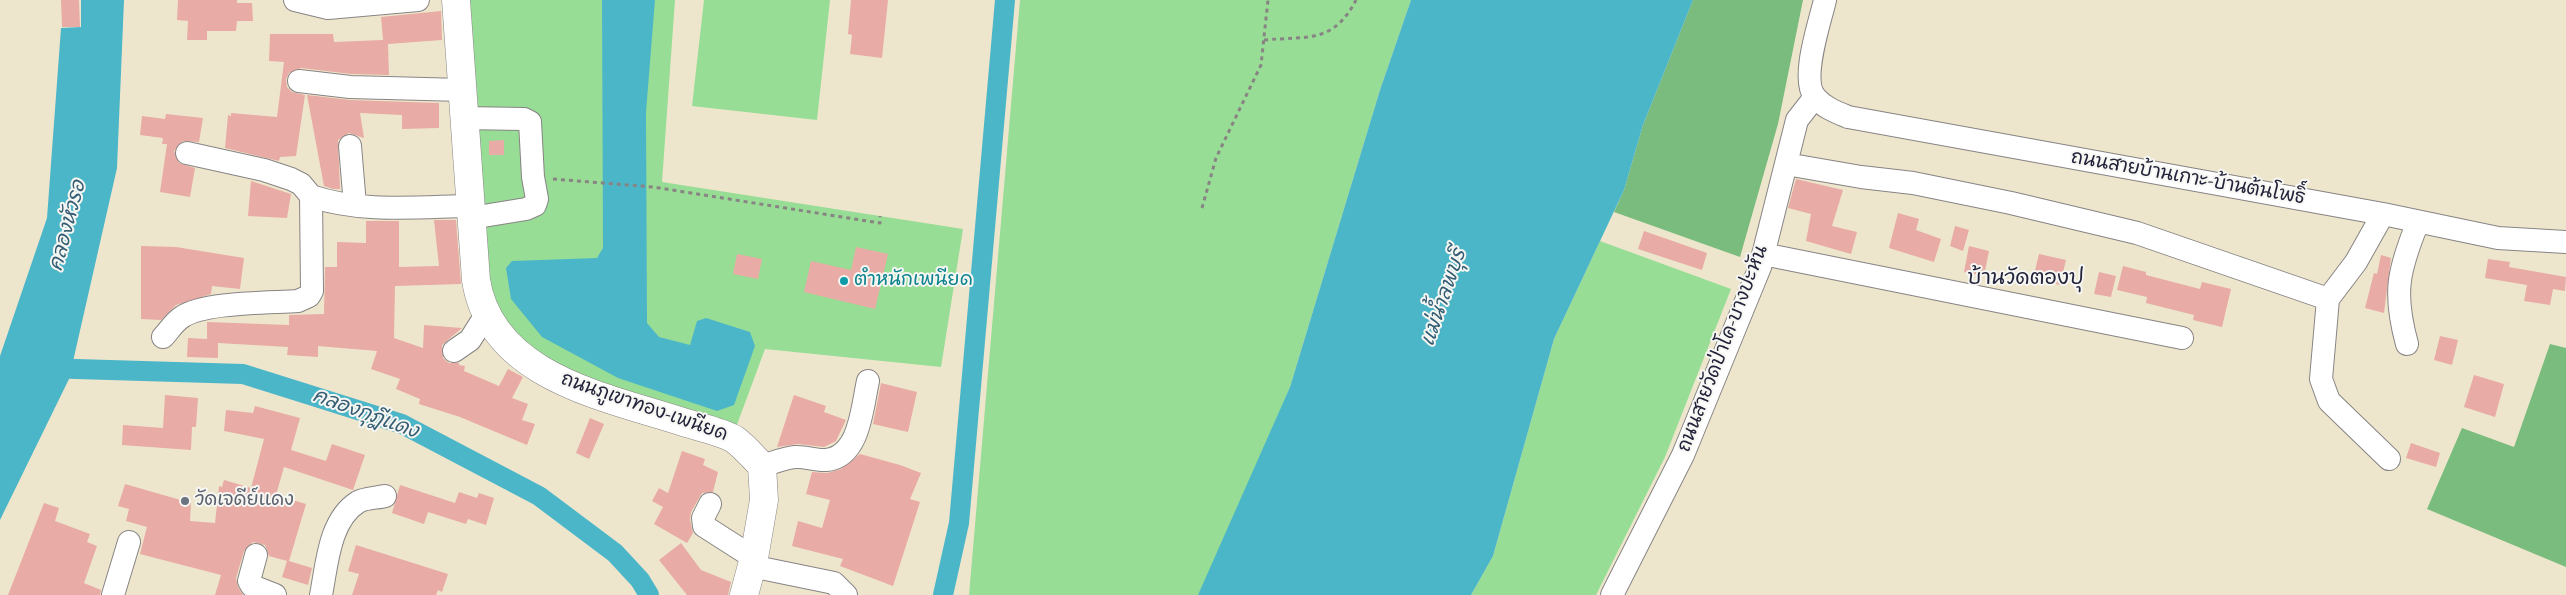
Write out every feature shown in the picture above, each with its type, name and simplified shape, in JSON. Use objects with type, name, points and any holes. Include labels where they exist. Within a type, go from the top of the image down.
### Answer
[{"type":"main road","name":"ถนนภูเขาทอง-เพนียด","points":[[456,0],[463,118],[477,290],[495,329],[508,345],[523,358],[548,374],[577,388],[733,439],[762,466]]},
{"type":"main road","points":[[744,595],[753,562],[764,500],[762,466]]},
{"type":"street","points":[[295,0],[328,8],[418,0]]},
{"type":"street","points":[[1815,97],[1810,88],[1808,73],[1825,0]]},
{"type":"street","points":[[299,81],[350,87],[462,90]]},
{"type":"street","name":"ถนนสายวัดป่าโค-บางปะหัน","points":[[1612,595],[1683,455],[1763,254],[1797,120],[1815,97]]},
{"type":"street","name":"ถนนสายบ้านเกาะ-บ้านต้นโพธิ์","points":[[1815,97],[1830,109],[1848,116],[2383,214],[2498,238],[2566,242]]},
{"type":"street","points":[[187,153],[264,170],[292,179],[301,184],[311,196],[332,203],[470,212],[526,209],[535,205],[537,199],[533,177],[530,122],[524,119],[463,118]]},
{"type":"street","points":[[350,146],[355,205]]},
{"type":"street","points":[[1786,164],[1861,177],[1922,184],[2137,233],[2328,299]]},
{"type":"street","points":[[163,337],[177,320],[190,313],[213,307],[298,301],[308,296],[312,291],[311,196]]},
{"type":"street","points":[[2383,214],[2356,262],[2328,299],[2321,380],[2329,401],[2389,459]]},
{"type":"street","points":[[2407,344],[2400,318],[2398,291],[2406,251],[2418,222]]},
{"type":"street","points":[[1763,254],[2182,338]]},
{"type":"street","points":[[454,351],[470,340],[487,313]]},
{"type":"street","points":[[762,466],[796,457],[825,460],[838,457],[847,449],[855,436],[868,381]]},
{"type":"street","points":[[321,595],[333,539],[340,522],[358,502],[385,496]]},
{"type":"street","points":[[710,504],[703,518],[704,526],[753,562],[834,583],[846,595]]},
{"type":"street","points":[[96,595],[112,595],[129,542]]},
{"type":"street","points":[[256,555],[249,581],[252,586],[274,595]]},
{"type":"path","points":[[1202,208],[1216,158],[1261,65],[1268,0]]},
{"type":"path","points":[[1264,40],[1325,35],[1347,17],[1356,0]]},
{"type":"path","points":[[577,181],[654,187],[880,223],[880,216]]},
{"type":"green space","points":[[470,0],[675,0],[662,182],[963,229],[941,367],[765,349],[735,430],[645,403],[577,378],[547,363],[522,346],[505,327],[489,292]]},
{"type":"green space","points":[[704,0],[830,0],[817,120],[692,106]]},
{"type":"green space","points":[[1020,0],[1411,0],[1380,90],[1290,387],[1202,595],[969,595]]},
{"type":"green space","points":[[1693,0],[1803,0],[1778,124],[1740,257],[1614,212],[1624,190],[1643,125]]},
{"type":"green space","points":[[1600,241],[1731,289],[1665,457],[1596,595],[1471,595],[1493,556],[1554,339]]},
{"type":"green space","points":[[2550,344],[2566,348],[2566,567],[2427,509],[2462,428],[2514,447]]},
{"type":"water","name":"คลองหัวรอ","points":[[81,0],[124,0],[117,168],[69,379],[0,520],[0,356],[47,218],[61,28],[81,27]]},
{"type":"water","points":[[602,0],[655,0],[646,112],[647,323],[659,337],[690,345],[697,321],[706,318],[750,332],[755,346],[734,405],[717,411],[618,378],[542,337],[511,299],[506,268],[512,261],[597,258],[603,248]]},
{"type":"water","name":"แม่น้ำลพบุรี","points":[[1411,0],[1693,0],[1643,125],[1624,190],[1554,339],[1493,556],[1471,595],[1198,595],[1290,387],[1380,90]]},
{"type":"building","points":[[61,0],[79,0],[80,27],[62,27]]},
{"type":"building","points":[[178,0],[237,0],[237,3],[252,3],[253,21],[237,21],[236,31],[207,31],[207,40],[187,40],[188,21],[177,20]]},
{"type":"building","points":[[851,0],[888,0],[882,58],[850,54],[852,35],[848,34]]},
{"type":"building","points":[[441,11],[442,40],[388,44],[389,75],[351,74],[301,68],[289,73],[286,79],[287,87],[292,92],[305,95],[296,156],[280,157],[279,161],[225,148],[228,115],[231,116],[231,113],[277,117],[284,62],[269,61],[270,34],[333,34],[334,42],[383,40],[381,17]]},
{"type":"building","points":[[307,95],[350,100],[439,103],[439,128],[402,129],[402,115],[360,113],[364,138],[349,133],[338,140],[340,189],[333,189],[324,186]]},
{"type":"building","points":[[166,114],[203,118],[199,142],[183,141],[174,151],[179,163],[195,168],[190,197],[160,192],[167,144],[162,144],[163,138],[140,135],[142,116],[165,119]]},
{"type":"building","points":[[504,140],[504,155],[489,155],[489,141]]},
{"type":"building","points":[[1796,179],[1843,190],[1832,226],[1857,232],[1851,254],[1806,241],[1811,214],[1788,208]]},
{"type":"building","points":[[251,181],[291,194],[287,218],[248,216]]},
{"type":"building","points":[[1898,213],[1919,219],[1916,230],[1941,239],[1934,262],[1889,248]]},
{"type":"building","points":[[434,220],[456,220],[461,284],[395,286],[394,338],[423,348],[424,325],[462,328],[442,345],[443,358],[449,363],[459,363],[459,365],[465,366],[464,371],[499,386],[508,369],[523,377],[512,398],[528,404],[522,420],[535,424],[527,445],[460,417],[419,404],[420,399],[396,389],[400,379],[371,369],[377,351],[318,346],[318,357],[287,355],[288,347],[218,343],[218,358],[187,357],[188,338],[207,339],[207,322],[289,325],[289,315],[324,314],[325,267],[337,267],[337,242],[366,243],[366,221],[399,221],[399,267],[439,266]]},
{"type":"building","points":[[1955,226],[1969,230],[1963,251],[1950,246]]},
{"type":"building","points":[[1644,231],[1707,253],[1702,270],[1638,249]]},
{"type":"building","points":[[141,246],[176,247],[244,258],[240,289],[212,286],[211,294],[176,305],[161,320],[141,319]]},
{"type":"building","points":[[1969,246],[1989,251],[1984,276],[1964,272]]},
{"type":"building","name":"ตำหนักเพนียด","points":[[856,247],[888,254],[875,309],[804,292],[811,261],[851,270]]},
{"type":"building","points":[[737,254],[762,259],[758,279],[733,274]]},
{"type":"building","points":[[2039,254],[2066,260],[2060,285],[2033,279]]},
{"type":"building","points":[[2381,255],[2391,258],[2384,313],[2365,308],[2374,273],[2377,274]]},
{"type":"building","points":[[2488,259],[2510,262],[2509,267],[2566,277],[2565,291],[2553,289],[2550,305],[2524,301],[2527,285],[2485,278]]},
{"type":"building","points":[[2123,266],[2146,272],[2146,275],[2200,289],[2202,282],[2231,289],[2222,327],[2193,320],[2194,315],[2146,303],[2147,297],[2117,290]]},
{"type":"building","points":[[2099,272],[2116,276],[2111,297],[2094,294]]},
{"type":"building","points":[[2440,336],[2458,340],[2452,365],[2434,360]]},
{"type":"building","points":[[2474,375],[2504,384],[2495,417],[2464,407]]},
{"type":"building","points":[[881,383],[917,392],[908,432],[873,424]]},
{"type":"building","points":[[165,395],[198,398],[196,427],[192,427],[191,450],[122,445],[123,425],[163,428]]},
{"type":"building","points":[[794,395],[826,406],[824,412],[846,420],[836,441],[824,447],[798,444],[777,447]]},
{"type":"building","points":[[255,406],[300,418],[291,450],[326,461],[332,444],[365,455],[353,490],[284,467],[276,495],[306,504],[289,561],[312,568],[308,585],[282,577],[287,561],[269,556],[265,545],[253,542],[244,551],[236,578],[238,587],[243,595],[215,595],[221,575],[140,554],[147,527],[126,521],[129,509],[118,506],[125,484],[191,503],[190,521],[215,523],[219,486],[222,487],[224,480],[251,488],[264,439],[224,431],[226,410],[253,413]]},
{"type":"building","points":[[590,418],[604,424],[589,459],[576,453]]},
{"type":"building","points":[[2411,443],[2440,453],[2436,467],[2406,458]]},
{"type":"building","points":[[682,451],[705,459],[703,465],[718,472],[713,492],[702,493],[691,512],[690,520],[693,533],[687,543],[654,524],[663,507],[652,501],[659,488],[668,493]]},
{"type":"building","points":[[860,454],[921,473],[910,499],[920,502],[893,586],[840,566],[843,559],[792,546],[798,521],[822,528],[830,500],[806,494],[812,472],[827,473],[841,469]]},
{"type":"building","points":[[400,485],[455,503],[459,492],[477,498],[479,493],[494,498],[486,525],[468,519],[466,524],[428,512],[424,524],[392,513]]},
{"type":"building","points":[[44,503],[59,508],[55,521],[90,534],[87,542],[97,546],[84,583],[101,590],[100,595],[8,595]]},
{"type":"building","points":[[681,543],[701,570],[731,582],[728,595],[687,595],[659,560]]},
{"type":"building","points":[[356,545],[448,574],[442,592],[438,590],[436,595],[352,595],[359,574],[348,571]]},
{"type":"waterway","points":[[943,595],[959,523],[1005,0]]},
{"type":"waterway","name":"คลองกุฎีแดง","points":[[43,368],[243,374],[402,424],[539,496],[615,553],[640,580],[649,595]]},
{"type":"place","name":"ตำหนักเพนียด","points":[[844,281]]},
{"type":"place","name":"วัดเจดีย์แดง","points":[[185,501]]},
{"type":"district","name":"บ้านวัดตองปุ","points":[[2026,280]]}]
